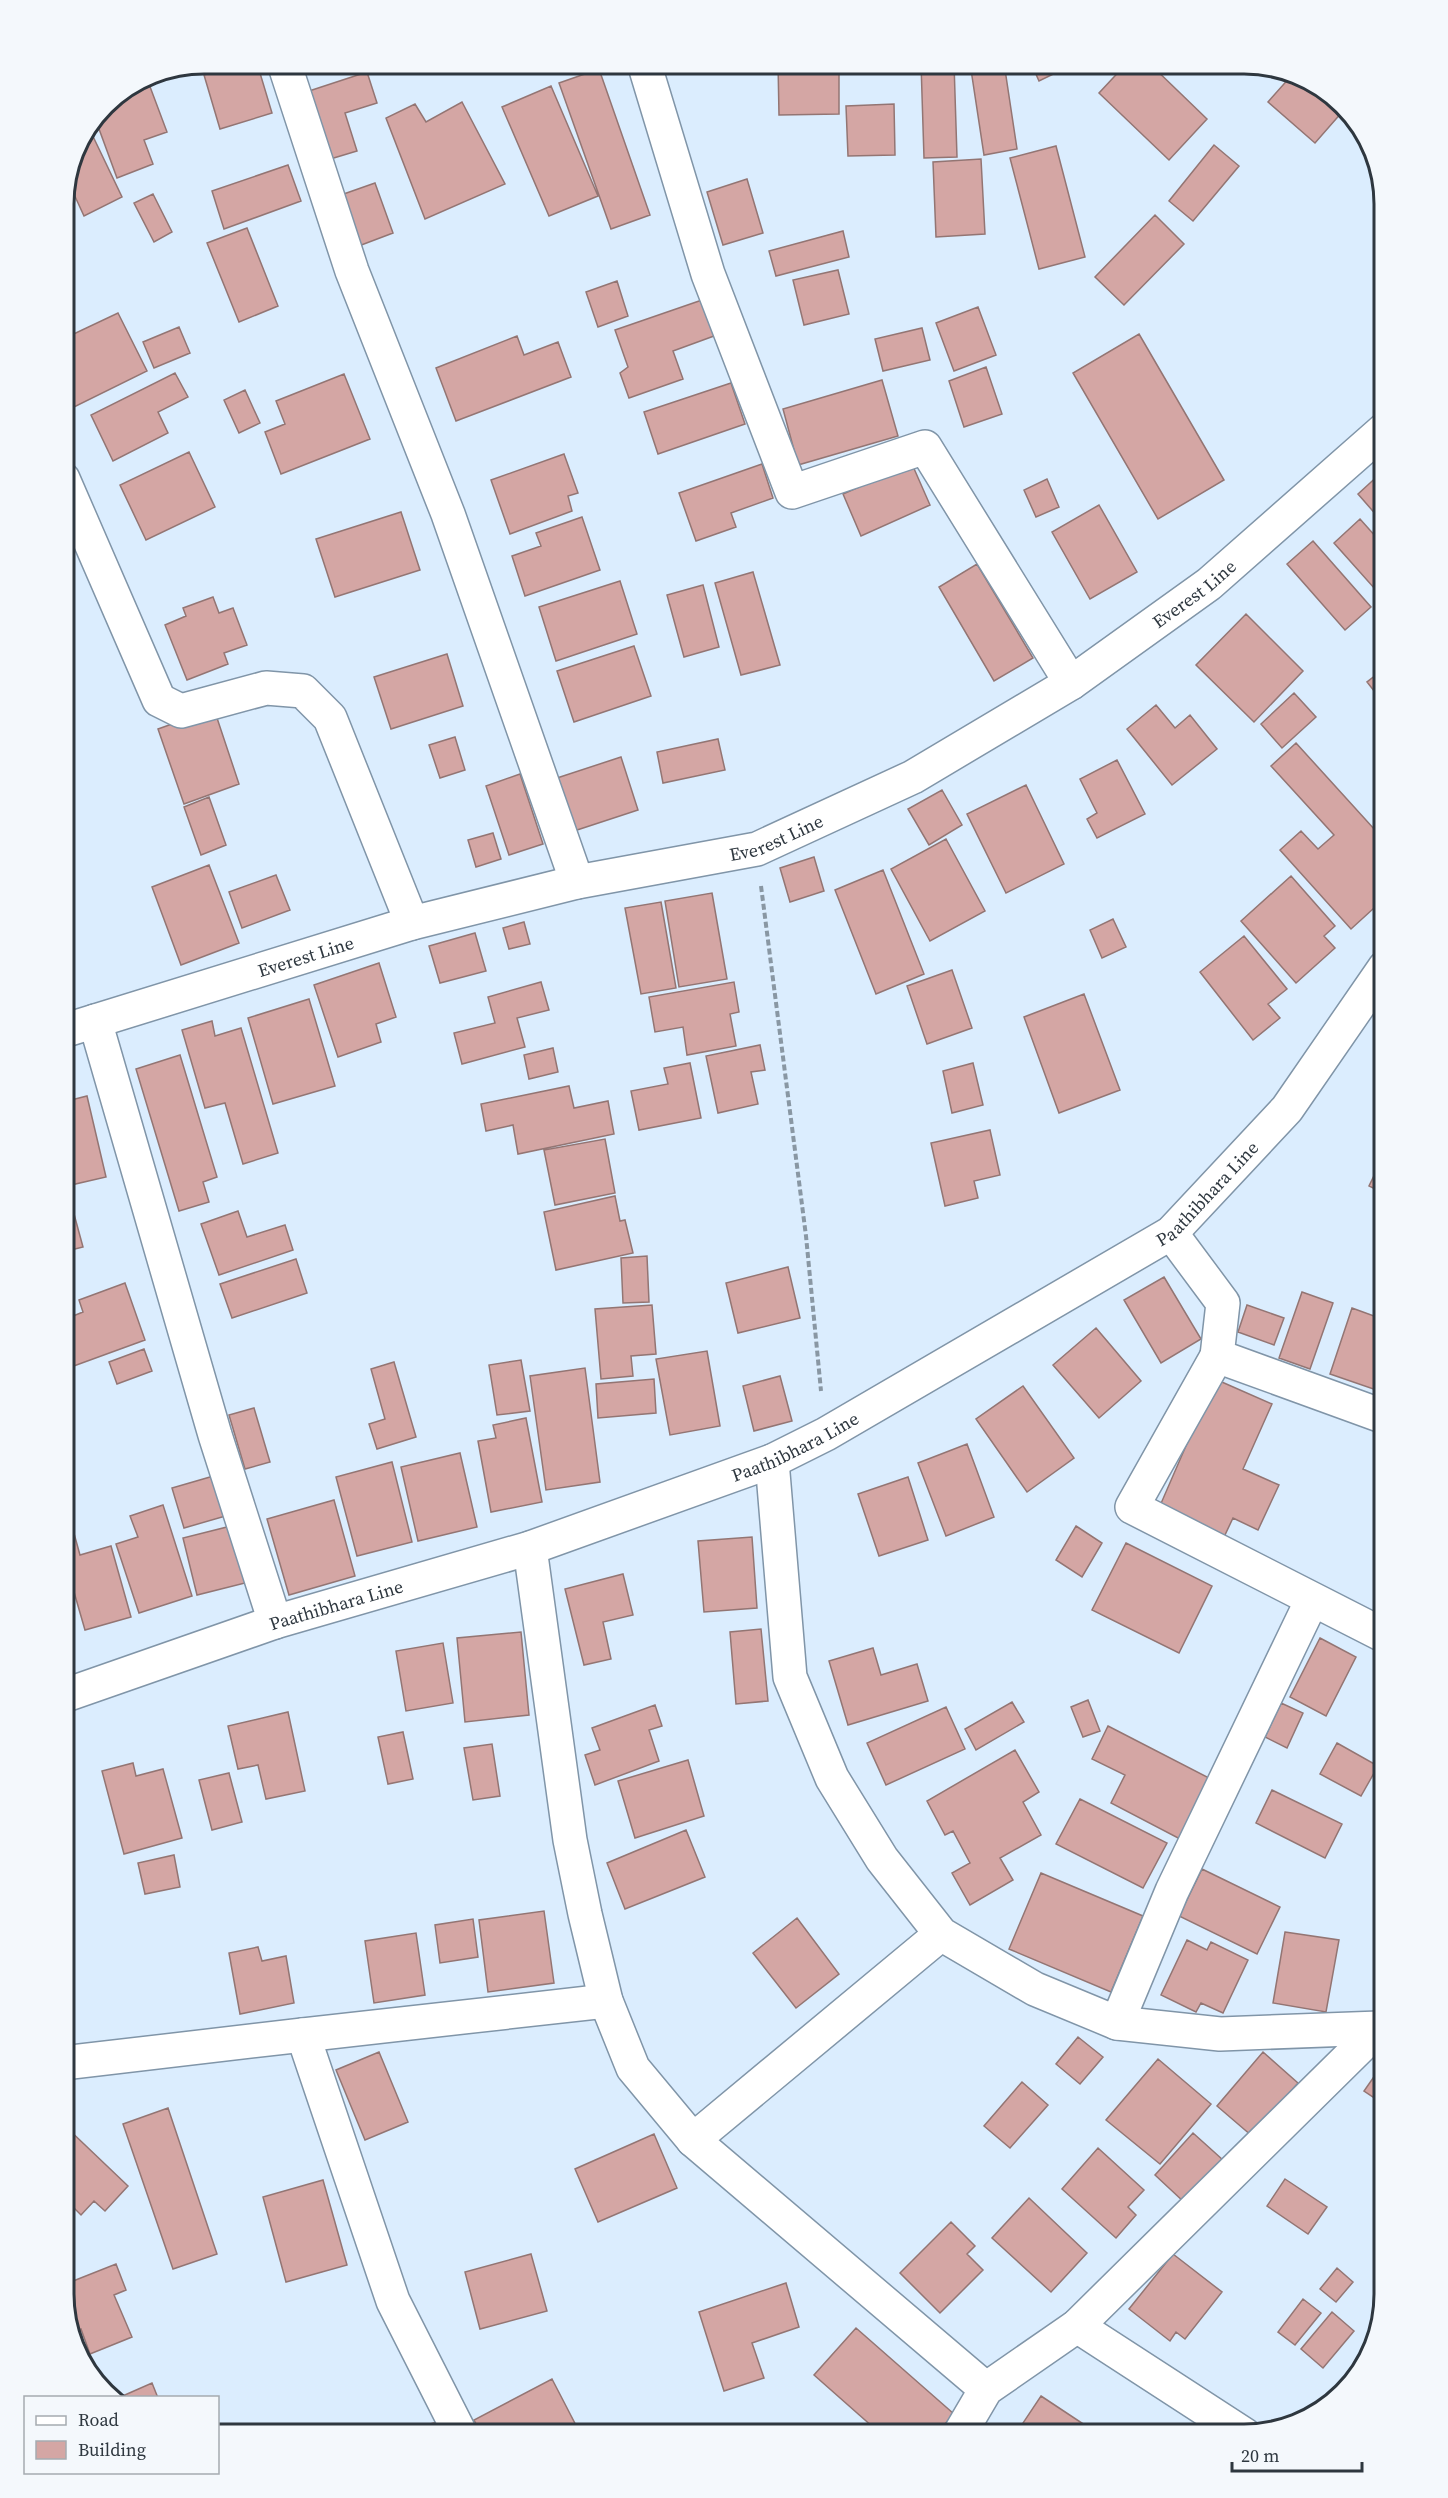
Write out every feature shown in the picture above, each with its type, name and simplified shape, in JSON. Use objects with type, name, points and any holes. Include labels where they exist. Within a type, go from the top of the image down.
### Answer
[{"type":"street","points":[[288,74],[352,271],[448,514],[577,882]]},
{"type":"street","points":[[647,74],[708,274],[792,492],[925,447],[1071,683]]},
{"type":"street","name":"Everest Line","points":[[74,1028],[412,923],[577,882],[757,849],[913,777],[1071,683],[1209,584],[1374,439]]},
{"type":"street","points":[[74,503],[159,700],[181,711],[266,688],[275,688],[303,692],[330,718],[412,923]]},
{"type":"street","name":"Paathibhara Line","points":[[74,1692],[275,1622],[530,1548],[772,1461],[826,1434],[1171,1233],[1287,1109],[1374,983]]},
{"type":"street","points":[[95,1021],[215,1435],[275,1622]]},
{"type":"street","points":[[1171,1233],[1223,1303],[1217,1356],[1132,1507],[1374,1631]]},
{"type":"street","points":[[1217,1356],[1374,1413]]},
{"type":"street","points":[[772,1461],[790,1677],[832,1778],[882,1859],[941,1934],[1035,1989],[1117,2023],[1220,2034],[1374,2027]]},
{"type":"street","points":[[530,1548],[570,1840],[606,2001],[633,2068],[693,2140],[987,2389]]},
{"type":"street","points":[[1117,2023],[1172,1891],[1312,1600]]},
{"type":"street","points":[[693,2140],[941,1934]]},
{"type":"street","points":[[74,2062],[606,2001]]},
{"type":"street","points":[[303,2035],[393,2301],[455,2424]]},
{"type":"street","points":[[966,2424],[987,2389],[1077,2326],[1374,2035]]},
{"type":"street","points":[[1077,2326],[1228,2424]]},
{"type":"path","points":[[757,849],[806,1236],[826,1434]]},
{"type":"building","points":[[260,74],[272,113],[220,129],[204,75]]},
{"type":"building","points":[[361,74],[368,74],[377,103],[345,113],[357,151],[327,160],[306,92]]},
{"type":"building","points":[[585,74],[601,74],[650,215],[611,229],[559,83]]},
{"type":"building","points":[[778,74],[839,74],[839,114],[779,115]]},
{"type":"building","points":[[921,74],[954,74],[957,157],[924,158]]},
{"type":"building","points":[[972,74],[1006,74],[1017,149],[984,155]]},
{"type":"building","points":[[1036,74],[1053,74],[1039,81]]},
{"type":"building","points":[[1117,74],[1160,74],[1207,119],[1169,160],[1099,93]]},
{"type":"building","points":[[1287,80],[1317,95],[1339,115],[1315,143],[1268,102]]},
{"type":"building","points":[[149,85],[167,132],[144,140],[153,164],[117,178],[98,127],[124,100]]},
{"type":"building","points":[[551,86],[598,196],[549,216],[502,107]]},
{"type":"building","points":[[462,102],[505,184],[425,219],[386,118],[415,104],[426,122]]},
{"type":"building","points":[[894,104],[895,155],[848,156],[846,106]]},
{"type":"building","points":[[93,136],[122,197],[84,216],[74,194],[80,162]]},
{"type":"building","points":[[1214,145],[1239,166],[1193,221],[1169,201]]},
{"type":"building","points":[[1056,146],[1085,257],[1039,269],[1010,158]]},
{"type":"building","points":[[981,159],[985,234],[936,237],[933,162]]},
{"type":"building","points":[[288,165],[301,201],[224,229],[212,191]]},
{"type":"building","points":[[747,179],[763,233],[723,245],[707,192]]},
{"type":"building","points":[[375,183],[393,233],[356,247],[338,196]]},
{"type":"building","points":[[153,194],[172,232],[154,242],[134,203]]},
{"type":"building","points":[[1155,215],[1184,244],[1124,305],[1095,277]]},
{"type":"building","points":[[247,228],[278,306],[239,322],[207,243]]},
{"type":"building","points":[[843,231],[849,257],[776,276],[769,251]]},
{"type":"building","points":[[838,270],[849,314],[804,325],[793,280]]},
{"type":"building","points":[[617,281],[628,316],[598,327],[586,292]]},
{"type":"building","points":[[702,300],[714,336],[673,351],[683,379],[629,398],[620,373],[628,367],[615,330]]},
{"type":"building","points":[[978,307],[996,355],[954,371],[936,323]]},
{"type":"building","points":[[118,313],[147,371],[74,407],[74,334]]},
{"type":"building","points":[[179,327],[190,353],[154,368],[143,342]]},
{"type":"building","points":[[922,328],[930,360],[883,371],[875,339]]},
{"type":"building","points":[[1139,334],[1224,480],[1158,519],[1073,373]]},
{"type":"building","points":[[517,336],[524,355],[558,342],[571,377],[456,421],[436,368]]},
{"type":"building","points":[[986,367],[1002,414],[964,427],[949,381]]},
{"type":"building","points":[[175,373],[188,397],[158,412],[168,433],[113,461],[91,415]]},
{"type":"building","points":[[344,374],[370,439],[281,474],[265,432],[285,424],[276,401]]},
{"type":"building","points":[[882,380],[898,436],[798,465],[783,409]]},
{"type":"building","points":[[731,383],[745,424],[658,454],[644,412]]},
{"type":"building","points":[[245,390],[260,423],[239,433],[224,400]]},
{"type":"building","points":[[189,452],[215,507],[146,540],[120,485]]},
{"type":"building","points":[[564,454],[578,493],[568,496],[572,511],[510,534],[491,480]]},
{"type":"building","points":[[762,464],[773,498],[731,513],[736,527],[696,541],[679,493]]},
{"type":"building","points":[[912,464],[930,505],[861,536],[843,494]]},
{"type":"building","points":[[1047,479],[1059,507],[1036,517],[1024,490]]},
{"type":"building","points":[[1374,479],[1374,512],[1358,494]]},
{"type":"building","points":[[1099,505],[1137,572],[1090,599],[1052,532]]},
{"type":"building","points":[[401,512],[420,570],[335,597],[316,539]]},
{"type":"building","points":[[582,517],[600,570],[525,596],[512,556],[541,546],[536,533]]},
{"type":"building","points":[[1360,519],[1374,535],[1374,588],[1334,543]]},
{"type":"building","points":[[1313,541],[1371,607],[1345,630],[1287,564]]},
{"type":"building","points":[[977,564],[1033,658],[994,681],[939,587]]},
{"type":"building","points":[[753,572],[780,665],[741,675],[715,583]]},
{"type":"building","points":[[620,581],[637,634],[556,661],[539,607]]},
{"type":"building","points":[[703,585],[719,647],[684,657],[667,595]]},
{"type":"building","points":[[213,597],[219,613],[233,608],[247,645],[224,653],[228,664],[187,680],[165,625],[186,616],[183,608]]},
{"type":"building","points":[[1246,614],[1303,671],[1254,722],[1196,665]]},
{"type":"building","points":[[634,646],[651,696],[574,722],[557,671]]},
{"type":"building","points":[[447,654],[463,706],[391,729],[374,677]]},
{"type":"building","points":[[1374,677],[1374,691],[1367,682]]},
{"type":"building","points":[[1294,693],[1316,717],[1282,748],[1261,724]]},
{"type":"building","points":[[1156,705],[1175,728],[1190,715],[1217,749],[1172,785],[1127,729]]},
{"type":"building","points":[[214,709],[239,784],[184,804],[158,729]]},
{"type":"building","points":[[455,737],[465,770],[440,778],[429,745]]},
{"type":"building","points":[[718,739],[725,770],[663,783],[657,752]]},
{"type":"building","points":[[1296,743],[1374,829],[1374,908],[1351,929],[1280,850],[1301,831],[1318,849],[1334,835],[1271,766]]},
{"type":"building","points":[[621,757],[638,810],[574,831],[557,778]]},
{"type":"building","points":[[1117,760],[1145,814],[1097,838],[1087,819],[1097,813],[1080,779]]},
{"type":"building","points":[[520,774],[543,844],[509,855],[486,786]]},
{"type":"building","points":[[1026,785],[1064,864],[1006,893],[967,814]]},
{"type":"building","points":[[942,790],[962,825],[929,845],[908,809]]},
{"type":"building","points":[[209,797],[226,845],[201,855],[184,807]]},
{"type":"building","points":[[493,833],[501,859],[476,867],[468,840]]},
{"type":"building","points":[[946,839],[985,911],[930,941],[891,869]]},
{"type":"building","points":[[814,857],[824,891],[790,902],[780,868]]},
{"type":"building","points":[[209,865],[239,943],[181,965],[152,887]]},
{"type":"building","points":[[883,870],[924,974],[876,994],[835,890]]},
{"type":"building","points":[[276,875],[290,910],[242,928],[229,892]]},
{"type":"building","points":[[1291,876],[1335,926],[1324,936],[1335,948],[1296,983],[1241,921]]},
{"type":"building","points":[[712,893],[727,979],[679,987],[665,901]]},
{"type":"building","points":[[661,902],[676,988],[641,994],[625,908]]},
{"type":"building","points":[[1113,919],[1126,947],[1102,958],[1090,930]]},
{"type":"building","points":[[524,922],[530,944],[509,949],[503,928]]},
{"type":"building","points":[[475,933],[486,971],[440,983],[429,946]]},
{"type":"building","points":[[1244,936],[1287,989],[1268,1004],[1280,1018],[1253,1040],[1200,972]]},
{"type":"building","points":[[379,963],[396,1017],[376,1024],[381,1042],[338,1057],[314,985]]},
{"type":"building","points":[[952,970],[972,1028],[927,1044],[907,986]]},
{"type":"building","points":[[541,982],[549,1010],[517,1018],[525,1047],[462,1064],[454,1033],[495,1023],[488,997]]},
{"type":"building","points":[[734,982],[739,1012],[730,1014],[736,1046],[687,1055],[683,1027],[655,1032],[649,997]]},
{"type":"building","points":[[1084,994],[1120,1090],[1059,1113],[1024,1017]]},
{"type":"building","points":[[309,999],[335,1086],[273,1104],[248,1018]]},
{"type":"building","points":[[212,1021],[215,1036],[241,1028],[278,1153],[243,1164],[225,1103],[205,1108],[182,1030]]},
{"type":"building","points":[[760,1045],[765,1070],[751,1072],[758,1104],[718,1113],[706,1056]]},
{"type":"building","points":[[553,1048],[558,1072],[529,1079],[524,1055]]},
{"type":"building","points":[[180,1055],[217,1177],[203,1182],[209,1202],[179,1211],[136,1069]]},
{"type":"building","points":[[690,1063],[701,1118],[639,1130],[631,1091],[668,1084],[664,1068]]},
{"type":"building","points":[[973,1063],[983,1105],[952,1113],[943,1071]]},
{"type":"building","points":[[569,1086],[574,1108],[608,1101],[614,1134],[518,1154],[513,1125],[486,1131],[481,1104]]},
{"type":"building","points":[[87,1096],[106,1177],[74,1184],[74,1099]]},
{"type":"building","points":[[990,1130],[1000,1175],[974,1181],[978,1198],[945,1206],[931,1143]]},
{"type":"building","points":[[605,1139],[615,1193],[555,1205],[544,1150]]},
{"type":"building","points":[[1374,1176],[1374,1188],[1369,1186]]},
{"type":"building","points":[[615,1196],[620,1221],[625,1220],[633,1253],[556,1270],[544,1212]]},
{"type":"building","points":[[238,1211],[247,1237],[285,1225],[293,1250],[219,1275],[201,1224]]},
{"type":"building","points":[[74,1214],[83,1247],[74,1249]]},
{"type":"building","points":[[647,1256],[649,1302],[623,1303],[621,1258]]},
{"type":"building","points":[[296,1259],[307,1293],[232,1318],[220,1284]]},
{"type":"building","points":[[788,1267],[800,1318],[738,1333],[726,1283]]},
{"type":"building","points":[[1164,1277],[1201,1339],[1161,1363],[1124,1300]]},
{"type":"building","points":[[125,1283],[145,1340],[74,1366],[74,1316],[83,1312],[79,1300]]},
{"type":"building","points":[[1302,1292],[1333,1303],[1310,1369],[1279,1358]]},
{"type":"building","points":[[652,1305],[656,1354],[631,1356],[633,1376],[601,1379],[595,1309]]},
{"type":"building","points":[[1247,1305],[1284,1318],[1274,1345],[1238,1332]]},
{"type":"building","points":[[1352,1308],[1374,1316],[1374,1389],[1330,1374]]},
{"type":"building","points":[[1096,1328],[1141,1381],[1099,1418],[1053,1365]]},
{"type":"building","points":[[144,1349],[152,1371],[117,1384],[109,1362]]},
{"type":"building","points":[[707,1351],[720,1426],[670,1435],[656,1359]]},
{"type":"building","points":[[521,1360],[530,1411],[497,1415],[489,1365]]},
{"type":"building","points":[[394,1362],[416,1437],[377,1449],[369,1424],[385,1419],[371,1369]]},
{"type":"building","points":[[585,1368],[600,1482],[546,1490],[530,1376]]},
{"type":"building","points":[[780,1376],[792,1421],[754,1431],[743,1386]]},
{"type":"building","points":[[654,1379],[656,1413],[598,1418],[596,1384]]},
{"type":"building","points":[[1215,1379],[1272,1404],[1243,1469],[1279,1485],[1258,1530],[1233,1518],[1224,1537],[1159,1508]]},
{"type":"building","points":[[1023,1386],[1074,1458],[1027,1492],[976,1419]]},
{"type":"building","points":[[254,1408],[270,1462],[245,1469],[229,1415]]},
{"type":"building","points":[[526,1418],[542,1502],[491,1512],[478,1441],[496,1438],[493,1425]]},
{"type":"building","points":[[967,1444],[994,1517],[946,1536],[918,1463]]},
{"type":"building","points":[[460,1453],[477,1527],[418,1541],[401,1467]]},
{"type":"building","points":[[392,1462],[412,1542],[357,1556],[336,1477]]},
{"type":"building","points":[[217,1475],[229,1515],[184,1528],[172,1488]]},
{"type":"building","points":[[908,1477],[928,1540],[879,1556],[858,1494]]},
{"type":"building","points":[[334,1500],[355,1576],[289,1595],[267,1519]]},
{"type":"building","points":[[163,1505],[192,1596],[139,1613],[116,1544],[138,1537],[130,1516]]},
{"type":"building","points":[[235,1525],[249,1582],[197,1595],[183,1538]]},
{"type":"building","points":[[1076,1526],[1102,1543],[1082,1577],[1056,1560]]},
{"type":"building","points":[[74,1533],[80,1555],[111,1546],[131,1617],[85,1630],[74,1592]]},
{"type":"building","points":[[752,1537],[757,1608],[704,1612],[698,1541]]},
{"type":"building","points":[[1126,1543],[1212,1586],[1179,1653],[1092,1610]]},
{"type":"building","points":[[623,1574],[633,1615],[603,1622],[611,1659],[584,1665],[565,1589]]},
{"type":"building","points":[[761,1629],[768,1701],[736,1704],[730,1632]]},
{"type":"building","points":[[521,1632],[529,1715],[465,1722],[457,1638]]},
{"type":"building","points":[[1320,1638],[1356,1657],[1326,1716],[1290,1697]]},
{"type":"building","points":[[443,1643],[453,1703],[406,1711],[396,1651]]},
{"type":"building","points":[[873,1648],[881,1675],[917,1664],[928,1701],[848,1725],[829,1661]]},
{"type":"building","points":[[1088,1700],[1100,1731],[1083,1737],[1071,1707]]},
{"type":"building","points":[[1012,1702],[1024,1722],[976,1750],[965,1729]]},
{"type":"building","points":[[1281,1703],[1303,1713],[1287,1748],[1265,1737]]},
{"type":"building","points":[[655,1705],[662,1726],[649,1730],[659,1761],[595,1785],[585,1755],[600,1750],[592,1728]]},
{"type":"building","points":[[946,1707],[965,1749],[886,1785],[867,1743]]},
{"type":"building","points":[[288,1712],[305,1791],[266,1799],[258,1765],[238,1769],[228,1726]]},
{"type":"building","points":[[1108,1726],[1211,1779],[1180,1839],[1111,1803],[1125,1775],[1092,1759]]},
{"type":"building","points":[[403,1732],[413,1779],[388,1784],[378,1737]]},
{"type":"building","points":[[1337,1743],[1374,1764],[1374,1773],[1361,1796],[1320,1774]]},
{"type":"building","points":[[492,1744],[500,1796],[473,1800],[464,1748]]},
{"type":"building","points":[[1015,1750],[1039,1792],[1023,1802],[1041,1835],[1000,1858],[1013,1880],[970,1905],[952,1873],[970,1863],[953,1831],[945,1835],[927,1801]]},
{"type":"building","points":[[688,1760],[704,1816],[635,1838],[618,1781]]},
{"type":"building","points":[[133,1763],[136,1776],[163,1769],[182,1838],[124,1854],[102,1771]]},
{"type":"building","points":[[229,1773],[242,1822],[212,1830],[199,1780]]},
{"type":"building","points":[[1272,1790],[1342,1824],[1325,1858],[1256,1823]]},
{"type":"building","points":[[1080,1799],[1167,1843],[1143,1888],[1056,1844]]},
{"type":"building","points":[[686,1830],[705,1877],[625,1909],[607,1863]]},
{"type":"building","points":[[174,1855],[180,1887],[145,1894],[138,1863]]},
{"type":"building","points":[[1202,1869],[1280,1907],[1257,1954],[1179,1916]]},
{"type":"building","points":[[1041,1873],[1143,1916],[1111,1992],[1009,1949]]},
{"type":"building","points":[[544,1911],[554,1983],[488,1992],[479,1920]]},
{"type":"building","points":[[797,1918],[839,1974],[796,2008],[753,1953]]},
{"type":"building","points":[[473,1919],[478,1957],[440,1963],[435,1925]]},
{"type":"building","points":[[1285,1932],[1339,1940],[1326,2012],[1273,2003]]},
{"type":"building","points":[[416,1933],[425,1995],[374,2003],[365,1941]]},
{"type":"building","points":[[1187,1940],[1207,1950],[1211,1942],[1248,1960],[1223,2013],[1201,2003],[1196,2012],[1161,1995]]},
{"type":"building","points":[[258,1947],[262,1961],[286,1956],[294,2003],[240,2014],[229,1953]]},
{"type":"building","points":[[1078,2037],[1103,2057],[1080,2084],[1056,2064]]},
{"type":"building","points":[[379,2052],[408,2122],[365,2140],[336,2070]]},
{"type":"building","points":[[1263,2052],[1298,2083],[1252,2136],[1217,2106]]},
{"type":"building","points":[[1158,2059],[1211,2104],[1160,2164],[1106,2120]]},
{"type":"building","points":[[1374,2077],[1374,2098],[1364,2091]]},
{"type":"building","points":[[1022,2082],[1048,2105],[1010,2148],[984,2126]]},
{"type":"building","points":[[168,2108],[217,2254],[173,2269],[123,2124]]},
{"type":"building","points":[[1193,2133],[1223,2160],[1185,2203],[1155,2175]]},
{"type":"building","points":[[74,2134],[128,2186],[105,2211],[94,2201],[81,2215],[74,2208]]},
{"type":"building","points":[[654,2134],[677,2188],[598,2222],[575,2169]]},
{"type":"building","points":[[1098,2148],[1144,2190],[1128,2207],[1136,2215],[1116,2238],[1062,2189]]},
{"type":"building","points":[[1285,2179],[1327,2207],[1308,2234],[1267,2206]]},
{"type":"building","points":[[323,2180],[347,2265],[286,2282],[263,2197]]},
{"type":"building","points":[[1029,2198],[1087,2253],[1051,2292],[992,2238]]},
{"type":"building","points":[[951,2222],[975,2246],[967,2254],[983,2270],[940,2313],[900,2273]]},
{"type":"building","points":[[531,2254],[547,2311],[480,2329],[465,2272]]},
{"type":"building","points":[[1173,2254],[1222,2292],[1185,2339],[1176,2332],[1170,2341],[1129,2309]]},
{"type":"building","points":[[116,2264],[126,2290],[114,2295],[132,2337],[90,2354],[81,2329],[78,2328],[74,2281]]},
{"type":"building","points":[[1337,2268],[1353,2282],[1336,2302],[1320,2289]]},
{"type":"building","points":[[786,2283],[799,2327],[752,2343],[764,2378],[724,2391],[699,2312]]},
{"type":"building","points":[[1303,2299],[1321,2313],[1295,2345],[1278,2332]]},
{"type":"building","points":[[1332,2312],[1354,2331],[1323,2368],[1301,2349]]},
{"type":"building","points":[[856,2328],[954,2414],[945,2424],[870,2424],[814,2375]]},
{"type":"building","points":[[552,2379],[575,2424],[476,2424],[474,2420]]},
{"type":"building","points":[[152,2383],[157,2396],[123,2396]]},
{"type":"building","points":[[1041,2396],[1083,2424],[1022,2424]]}]
